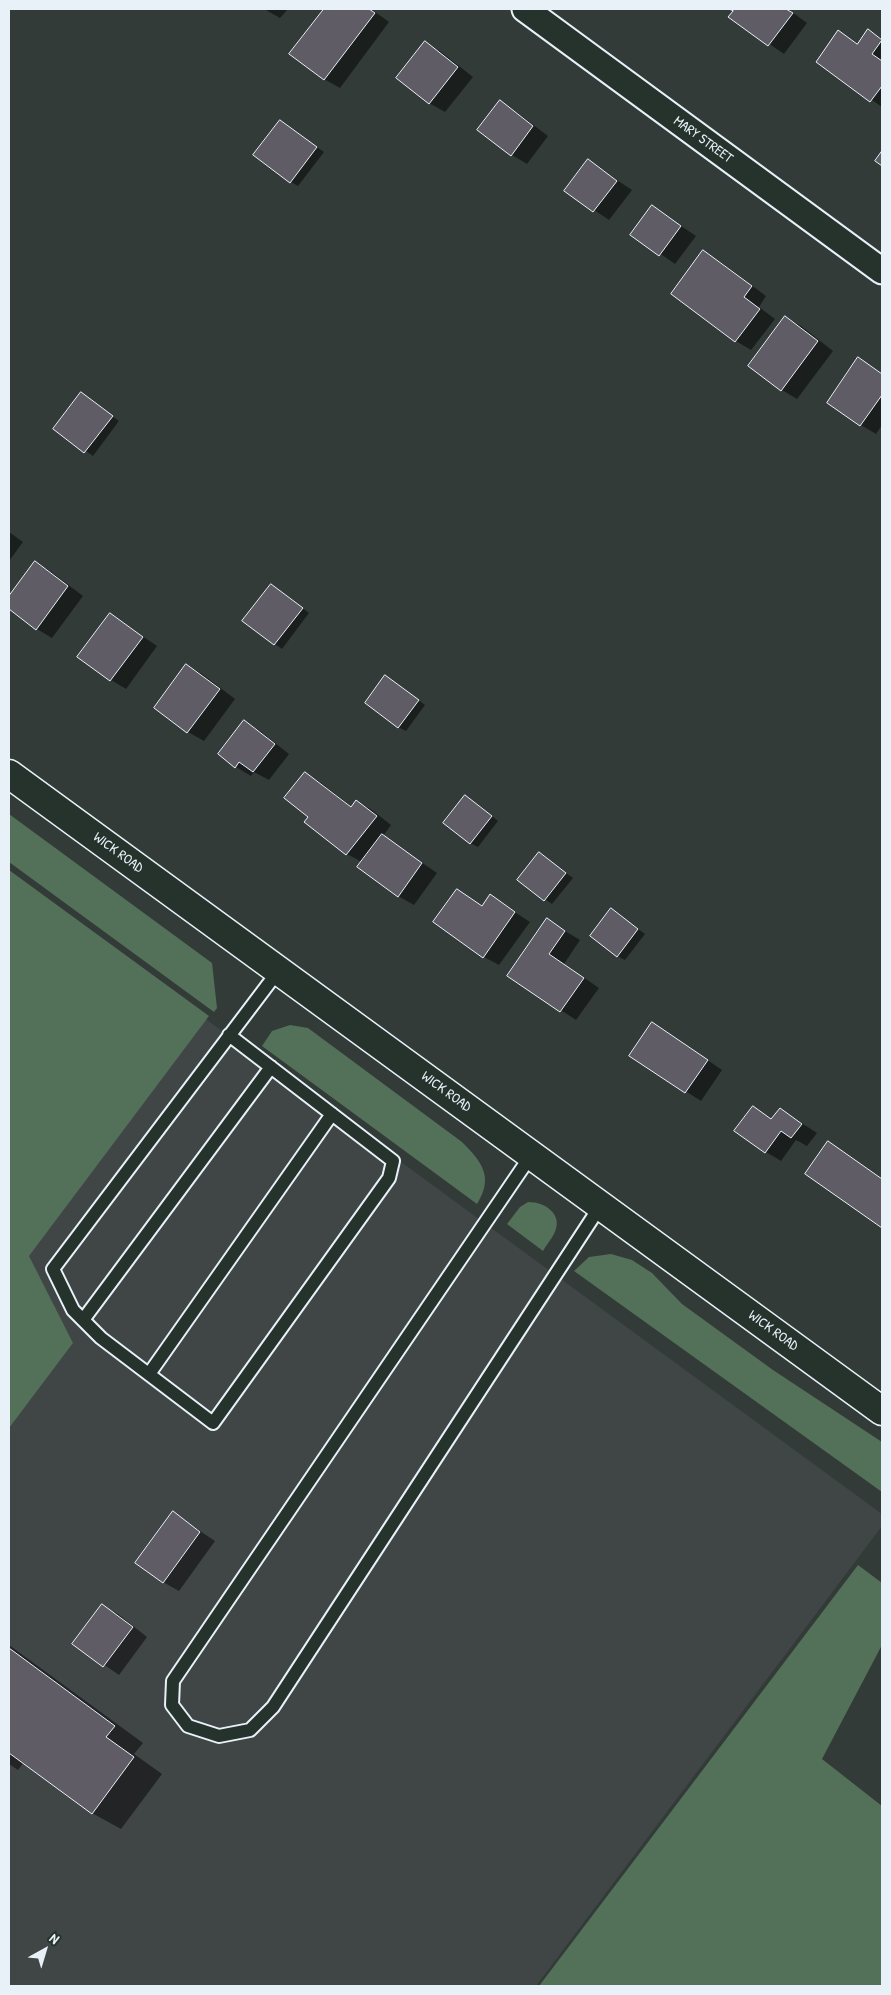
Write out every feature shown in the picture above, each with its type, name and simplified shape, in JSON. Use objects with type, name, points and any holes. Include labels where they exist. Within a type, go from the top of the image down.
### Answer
[{"type":"street","name":"MARY STREET","points":[[525,9],[882,271]]},
{"type":"street","name":"WICK ROAD","points":[[9,774],[882,1411]]},
{"type":"lane","points":[[229,1035],[393,1161],[388,1178],[213,1423],[101,1338],[73,1310],[52,1269],[278,970]]},
{"type":"lane","points":[[84,1320],[271,1068]]},
{"type":"lane","points":[[149,1374],[332,1114]]},
{"type":"lane","points":[[532,1154],[173,1682],[172,1705],[188,1726],[219,1736],[250,1730],[273,1706],[601,1205]]},
{"type":"shaded area","points":[[9,875],[882,1514],[882,1526],[536,1986],[9,1986]]},
{"type":"green space","points":[[9,814],[212,963],[217,1008],[214,1012],[9,862]]},
{"type":"green space","points":[[9,870],[209,1016],[29,1256],[73,1343],[9,1428]]},
{"type":"green space","points":[[290,1025],[308,1028],[462,1142],[480,1163],[485,1178],[485,1186],[477,1204],[262,1046],[272,1031]]},
{"type":"green space","points":[[528,1202],[547,1207],[552,1211],[557,1221],[554,1234],[543,1251],[507,1224],[520,1207]]},
{"type":"green space","points":[[611,1254],[632,1260],[652,1273],[682,1304],[773,1370],[882,1442],[882,1492],[574,1271],[589,1257]]},
{"type":"green space","points":[[858,1565],[882,1583],[882,1645],[822,1759],[882,1806],[882,1986],[539,1986]]},
{"type":"building","points":[[324,9],[369,9],[375,13],[324,80],[289,54]]},
{"type":"building","points":[[729,9],[786,9],[793,13],[768,46],[728,17],[733,11]]},
{"type":"building","points":[[868,29],[882,40],[872,54],[882,61],[882,86],[870,102],[816,62],[838,30],[857,44]]},
{"type":"building","points":[[425,41],[458,67],[429,104],[396,78]]},
{"type":"building","points":[[500,100],[533,126],[511,156],[477,130]]},
{"type":"building","points":[[280,120],[317,147],[290,183],[253,155]]},
{"type":"building","points":[[882,151],[882,166],[875,161]]},
{"type":"building","points":[[588,159],[617,181],[593,212],[564,191]]},
{"type":"building","points":[[652,205],[681,226],[659,256],[630,235]]},
{"type":"building","points":[[703,250],[752,286],[744,297],[760,309],[735,342],[671,294]]},
{"type":"building","points":[[785,316],[818,341],[781,391],[748,366]]},
{"type":"building","points":[[858,357],[882,374],[882,395],[860,426],[827,403]]},
{"type":"building","points":[[81,392],[113,416],[84,453],[53,429]]},
{"type":"building","points":[[35,561],[68,586],[36,630],[9,609],[9,596]]},
{"type":"building","points":[[271,584],[303,608],[274,645],[242,621]]},
{"type":"building","points":[[110,613],[143,637],[110,681],[77,657]]},
{"type":"building","points":[[186,664],[220,689],[187,733],[154,708]]},
{"type":"building","points":[[385,675],[419,700],[398,728],[365,703]]},
{"type":"building","points":[[244,720],[275,744],[253,772],[239,762],[235,768],[218,754]]},
{"type":"building","points":[[305,772],[351,807],[356,800],[377,816],[346,855],[304,822],[308,817],[284,798]]},
{"type":"building","points":[[465,795],[492,816],[470,844],[443,823]]},
{"type":"building","points":[[382,834],[422,863],[398,897],[357,867]]},
{"type":"building","points":[[539,852],[566,873],[544,901],[517,880]]},
{"type":"building","points":[[457,889],[482,906],[490,894],[515,912],[483,958],[433,922]]},
{"type":"building","points":[[611,908],[638,929],[617,957],[590,936]]},
{"type":"building","points":[[547,918],[565,931],[549,954],[584,978],[560,1012],[507,976]]},
{"type":"building","points":[[652,1022],[708,1060],[685,1093],[629,1056]]},
{"type":"building","points":[[753,1106],[771,1119],[780,1108],[802,1124],[791,1138],[781,1131],[765,1153],[734,1131]]},
{"type":"building","points":[[828,1141],[882,1179],[882,1228],[805,1174]]},
{"type":"building","points":[[173,1511],[200,1532],[163,1583],[135,1563]]},
{"type":"building","points":[[102,1604],[133,1627],[103,1667],[72,1644]]},
{"type":"building","points":[[9,1648],[115,1726],[106,1737],[134,1757],[92,1814],[9,1753]]}]
